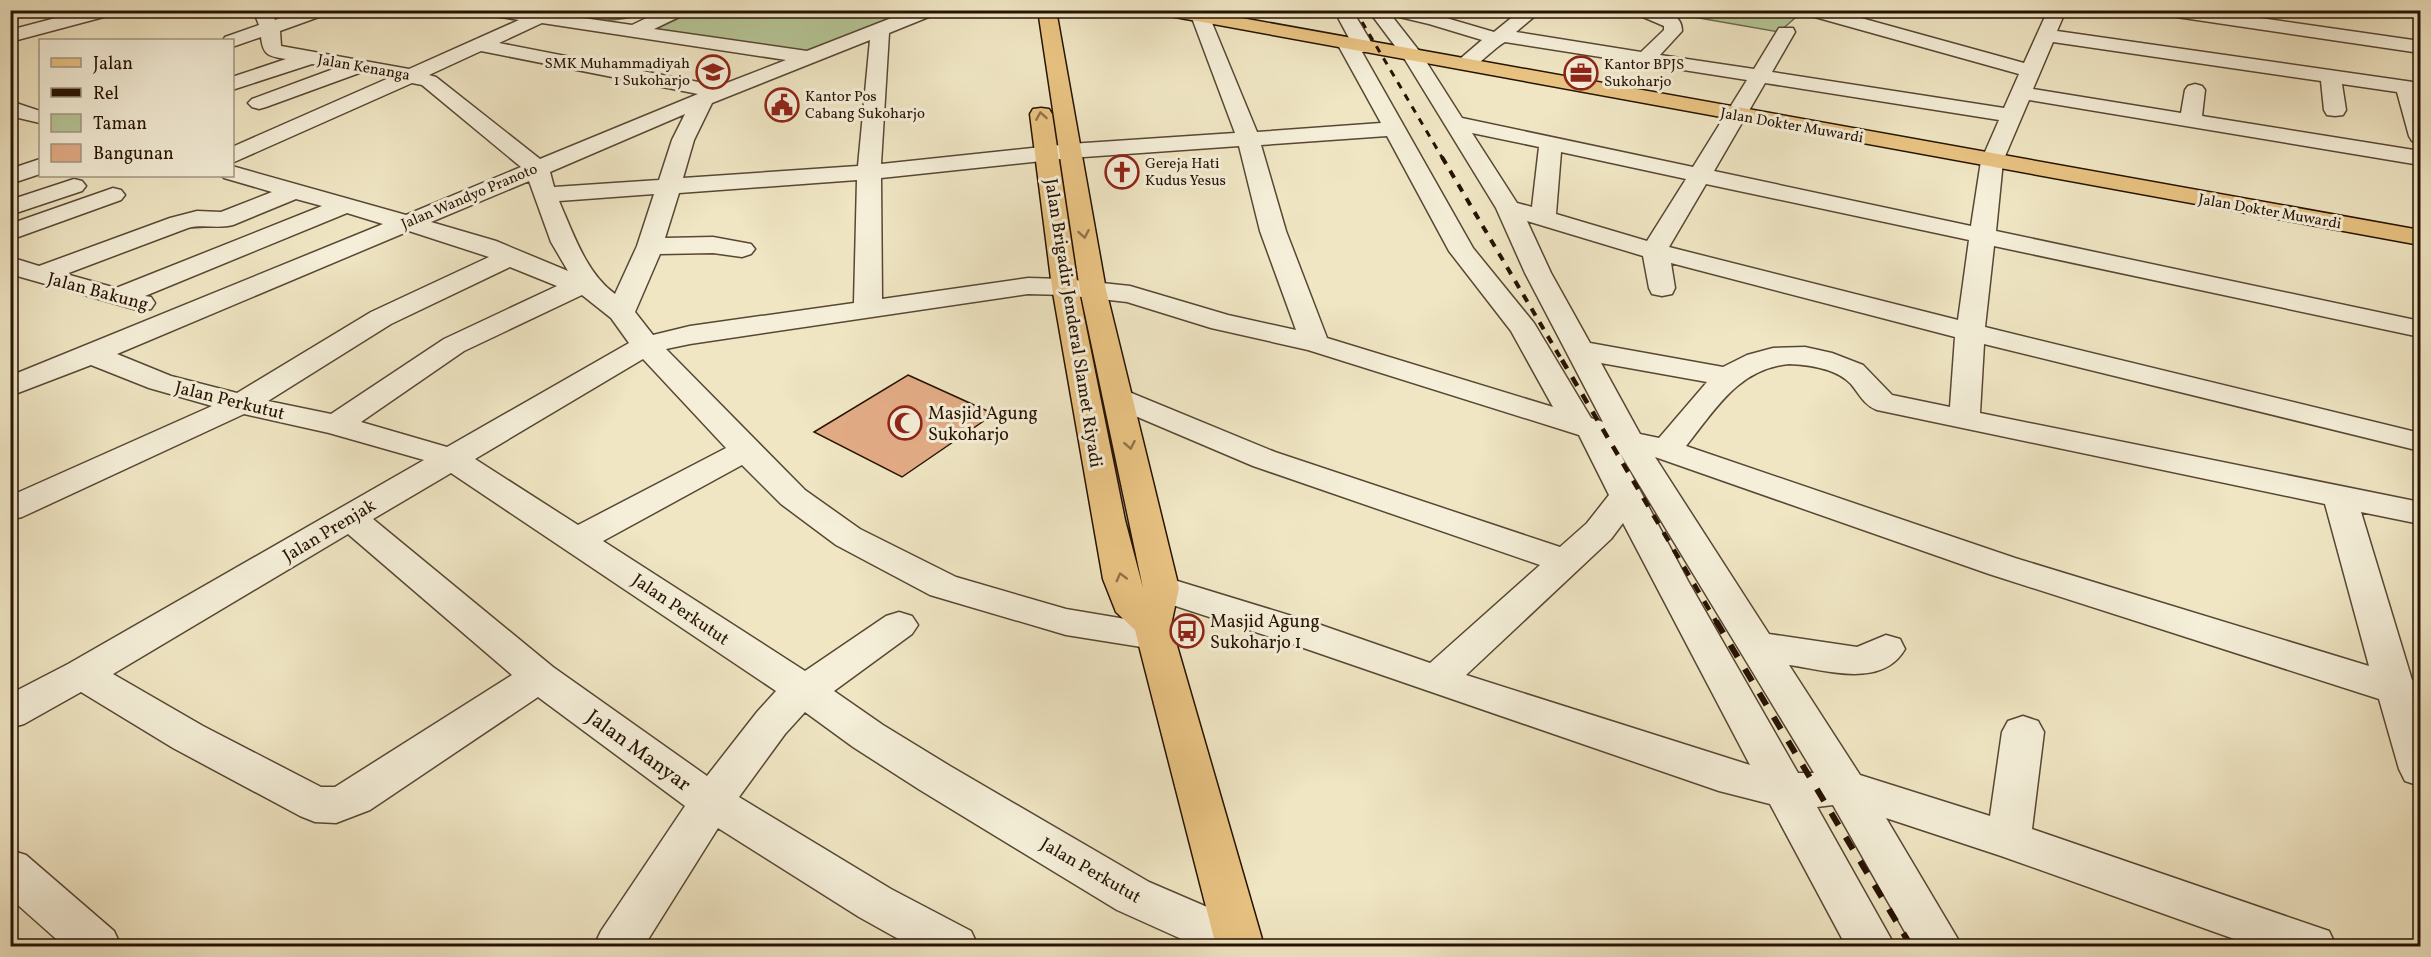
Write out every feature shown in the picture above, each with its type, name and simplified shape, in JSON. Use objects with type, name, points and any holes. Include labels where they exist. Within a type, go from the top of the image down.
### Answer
[{"type":"main road","name":"Jalan Brigadir Jenderal Slamet Riyadi","points":[[1026,10],[1059,152]]},
{"type":"main road","name":"Jalan Brigadir Jenderal Slamet Riyadi","points":[[1047,10],[1059,152],[1066,199],[1094,290],[1118,398],[1156,616],[1239,945]]},
{"type":"main road","name":"Jalan Dokter Muwardi","points":[[1164,10],[2421,238]]},
{"type":"main road","name":"Jalan Brigadir Jenderal Slamet Riyadi","points":[[1066,199],[1065,287],[1090,428],[1121,579],[1130,603],[1156,616]]},
{"type":"street","points":[[10,36],[109,10]]},
{"type":"street","points":[[234,40],[266,20],[321,10]]},
{"type":"street","points":[[490,10],[809,57]]},
{"type":"street","points":[[637,30],[679,10]]},
{"type":"street","name":"Jalan Wandyo Pranoto","points":[[10,387],[186,316],[405,223],[540,181],[712,95],[930,10]]},
{"type":"street","points":[[1343,10],[1356,46],[1396,129],[1462,251],[1524,329],[1626,495],[1670,581],[1871,946]]},
{"type":"street","points":[[1377,10],[1413,56],[1508,208],[1538,273],[1628,440],[1845,787],[1938,946]]},
{"type":"street","points":[[1391,10],[1500,37],[1555,37],[1646,58],[2011,115]]},
{"type":"street","points":[[1464,64],[1533,10]]},
{"type":"street","points":[[1642,10],[1669,20],[1673,26],[1672,31],[1646,58]]},
{"type":"street","points":[[1810,10],[1834,13],[2031,71]]},
{"type":"street","points":[[1964,420],[1970,332],[1992,161],[2057,10]]},
{"type":"street","points":[[2163,10],[2421,47]]},
{"type":"street","points":[[234,155],[541,17]]},
{"type":"street","points":[[1201,18],[1249,140],[1273,231],[1315,343]]},
{"type":"street","name":"Jalan Kenanga","points":[[266,20],[272,48],[277,52],[412,75],[429,81],[540,181]]},
{"type":"street","points":[[868,309],[869,172],[880,29]]},
{"type":"street","points":[[1654,251],[1786,32]]},
{"type":"street","points":[[2046,34],[2413,88],[2421,136]]},
{"type":"street","points":[[480,45],[712,95],[683,140],[650,246],[621,312]]},
{"type":"street","points":[[234,83],[311,58]]},
{"type":"street","points":[[259,103],[361,66]]},
{"type":"street","points":[[2331,76],[2335,110]]},
{"type":"street","points":[[2191,121],[2195,90]]},
{"type":"street","points":[[2021,93],[2421,159]]},
{"type":"street","points":[[13,110],[39,104]]},
{"type":"street","points":[[13,110],[39,117]]},
{"type":"street","points":[[1456,123],[2421,329]]},
{"type":"street","points":[[585,287],[540,181],[668,186],[869,172],[1059,152],[1396,129]]},
{"type":"street","points":[[1544,216],[1551,143]]},
{"type":"street","points":[[10,177],[39,166]]},
{"type":"street","points":[[234,174],[487,246],[585,287],[621,312],[646,345],[794,497],[848,537],[943,586],[1066,622],[1156,616],[1305,634],[1734,779],[1786,790],[1845,787],[2009,840],[2312,946]]},
{"type":"street","points":[[10,208],[91,179]]},
{"type":"street","points":[[39,275],[179,223],[197,218],[224,220],[295,191]]},
{"type":"street","points":[[10,233],[113,195]]},
{"type":"street","points":[[120,296],[346,205]]},
{"type":"street","points":[[1508,208],[1544,216],[1654,251],[1970,332],[2421,442]]},
{"type":"street","points":[[650,246],[713,245],[742,249]]},
{"type":"street","points":[[1654,251],[1659,265],[1662,288]]},
{"type":"street","points":[[10,509],[241,404],[381,318],[511,256]]},
{"type":"street","name":"Jalan Bakung","points":[[10,265],[186,316]]},
{"type":"street","name":"Jalan Prenjak","points":[[10,713],[82,674],[646,345],[690,335],[1028,286],[1065,287],[1130,294],[1221,322],[1315,343],[1666,450],[2002,566],[2409,693]]},
{"type":"street","points":[[336,425],[454,345],[585,287]]},
{"type":"street","points":[[1580,350],[1728,377]]},
{"type":"street","name":"Jalan Perkutut","points":[[91,354],[160,381],[241,404],[336,425],[451,458],[805,691],[868,736],[1085,869],[1133,896],[1239,945]]},
{"type":"street","points":[[1666,450],[1728,377],[1748,363],[1777,355],[1806,356],[1853,372],[1862,378],[1875,399],[1881,402],[2342,502],[2421,513]]},
{"type":"street","points":[[1118,398],[1264,459],[1566,561]]},
{"type":"street","points":[[578,540],[746,450]]},
{"type":"street","points":[[1436,680],[1599,531],[1626,495]]},
{"type":"street","points":[[2342,502],[2373,615],[2409,693],[2421,769]]},
{"type":"street","name":"Jalan Manyar","points":[[350,518],[539,677],[711,802],[875,903],[954,946]]},
{"type":"street","points":[[618,946],[711,802],[771,723],[791,701],[899,625]]},
{"type":"street","points":[[1755,646],[1857,661],[1874,658],[1886,649]]},
{"type":"street","points":[[82,674],[160,722],[315,804],[336,805],[355,798],[539,677]]},
{"type":"street","points":[[2009,840],[2023,732]]},
{"type":"street","points":[[10,869],[97,946]]},
{"type":"green space","points":[[1793,10],[1802,12],[1779,32],[1699,18],[1635,11]]},
{"type":"green space","points":[[518,11],[651,11],[618,19],[585,20]]},
{"type":"green space","points":[[694,11],[925,11],[813,55],[656,29]]},
{"type":"building","name":"Masjid Agung Sukoharjo","points":[[908,375],[994,414],[902,477],[814,432]]},
{"type":"railway","points":[[1355,10],[1443,159]]},
{"type":"railway","points":[[1442,157],[1563,362]]},
{"type":"railway","points":[[1562,360],[1717,623]]},
{"type":"railway","points":[[1716,621],[1911,946]]},
{"type":"place","name":"SMK Muhammadiyah 1 Sukoharjo","points":[[713,72]]},
{"type":"place","name":"Kantor BPJS Sukoharjo","points":[[1581,73]]},
{"type":"place","name":"Kantor Pos Cabang Sukoharjo","points":[[782,105]]},
{"type":"place","name":"Gereja Hati Kudus Yesus","points":[[1122,172]]},
{"type":"place","name":"Masjid Agung Sukoharjo","points":[[905,423]]},
{"type":"place","name":"Masjid Agung Sukoharjo 1","points":[[1187,631]]}]
